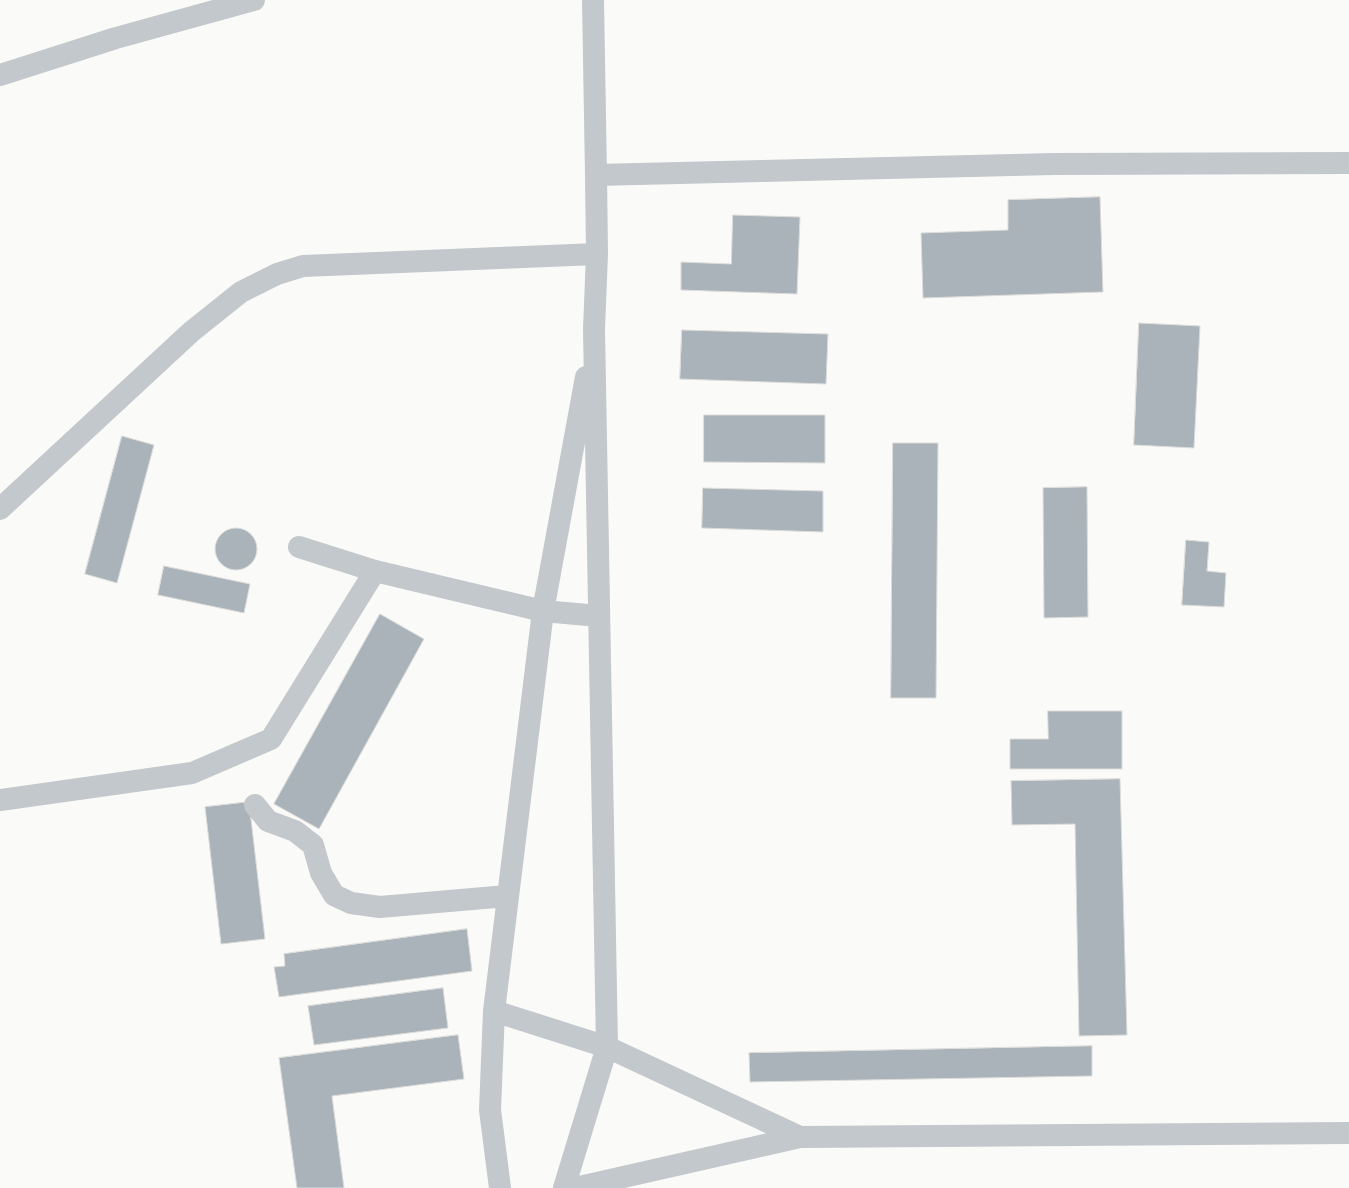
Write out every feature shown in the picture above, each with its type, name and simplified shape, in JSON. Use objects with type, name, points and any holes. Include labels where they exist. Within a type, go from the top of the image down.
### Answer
[{"type":"street","points":[[0,75],[116,38],[254,0]]},
{"type":"street","points":[[564,1188],[607,1047],[594,329],[597,254],[593,0]]},
{"type":"street","points":[[596,175],[1054,164],[1349,163]]},
{"type":"street","points":[[0,509],[191,332],[241,292],[277,274],[303,266],[597,254]]},
{"type":"street","points":[[500,1188],[490,1110],[494,1011],[543,611],[594,329]]},
{"type":"street","points":[[299,547],[375,571],[543,611],[599,616]]},
{"type":"street","points":[[0,800],[192,772],[270,738],[375,571]]},
{"type":"street","points":[[255,805],[268,821],[295,831],[313,845],[321,873],[334,895],[351,903],[380,907],[507,896]]},
{"type":"street","points":[[494,1011],[607,1047],[800,1137]]},
{"type":"street","points":[[575,1188],[800,1137],[1349,1133]]},
{"type":"building","points":[[1100,197],[1103,292],[923,298],[921,233],[1008,230],[1008,200]]},
{"type":"building","points":[[733,215],[800,217],[797,294],[681,290],[681,262],[731,264]]},
{"type":"building","points":[[1139,323],[1200,326],[1194,448],[1134,445]]},
{"type":"building","points":[[682,330],[828,334],[826,384],[680,379]]},
{"type":"building","points":[[704,415],[825,415],[825,463],[704,462]]},
{"type":"building","points":[[122,436],[154,445],[117,583],[85,574]]},
{"type":"building","points":[[893,443],[938,443],[936,698],[891,698]]},
{"type":"building","points":[[1087,487],[1088,617],[1044,618],[1043,488]]},
{"type":"building","points":[[703,488],[823,491],[823,532],[702,528]]},
{"type":"building","points":[[232,528],[240,528],[248,531],[254,537],[257,549],[254,561],[248,567],[240,570],[232,570],[224,567],[218,561],[215,553],[215,545],[218,537],[224,531]]},
{"type":"building","points":[[1186,540],[1209,542],[1207,571],[1226,573],[1224,607],[1182,605]]},
{"type":"building","points":[[164,566],[250,584],[244,613],[158,595]]},
{"type":"building","points":[[380,614],[424,639],[319,829],[274,804]]},
{"type":"building","points":[[1048,711],[1122,711],[1122,769],[1010,769],[1010,739],[1048,739]]},
{"type":"building","points":[[1120,779],[1127,1035],[1079,1036],[1075,824],[1012,825],[1011,781]]},
{"type":"building","points":[[249,802],[265,939],[221,944],[205,807]]},
{"type":"building","points":[[467,929],[472,971],[279,997],[274,967],[285,966],[284,954]]},
{"type":"building","points":[[443,988],[448,1028],[314,1045],[308,1006]]},
{"type":"building","points":[[458,1035],[464,1079],[332,1096],[344,1188],[297,1188],[279,1058]]},
{"type":"building","points":[[1092,1046],[1092,1076],[750,1082],[749,1053]]}]
